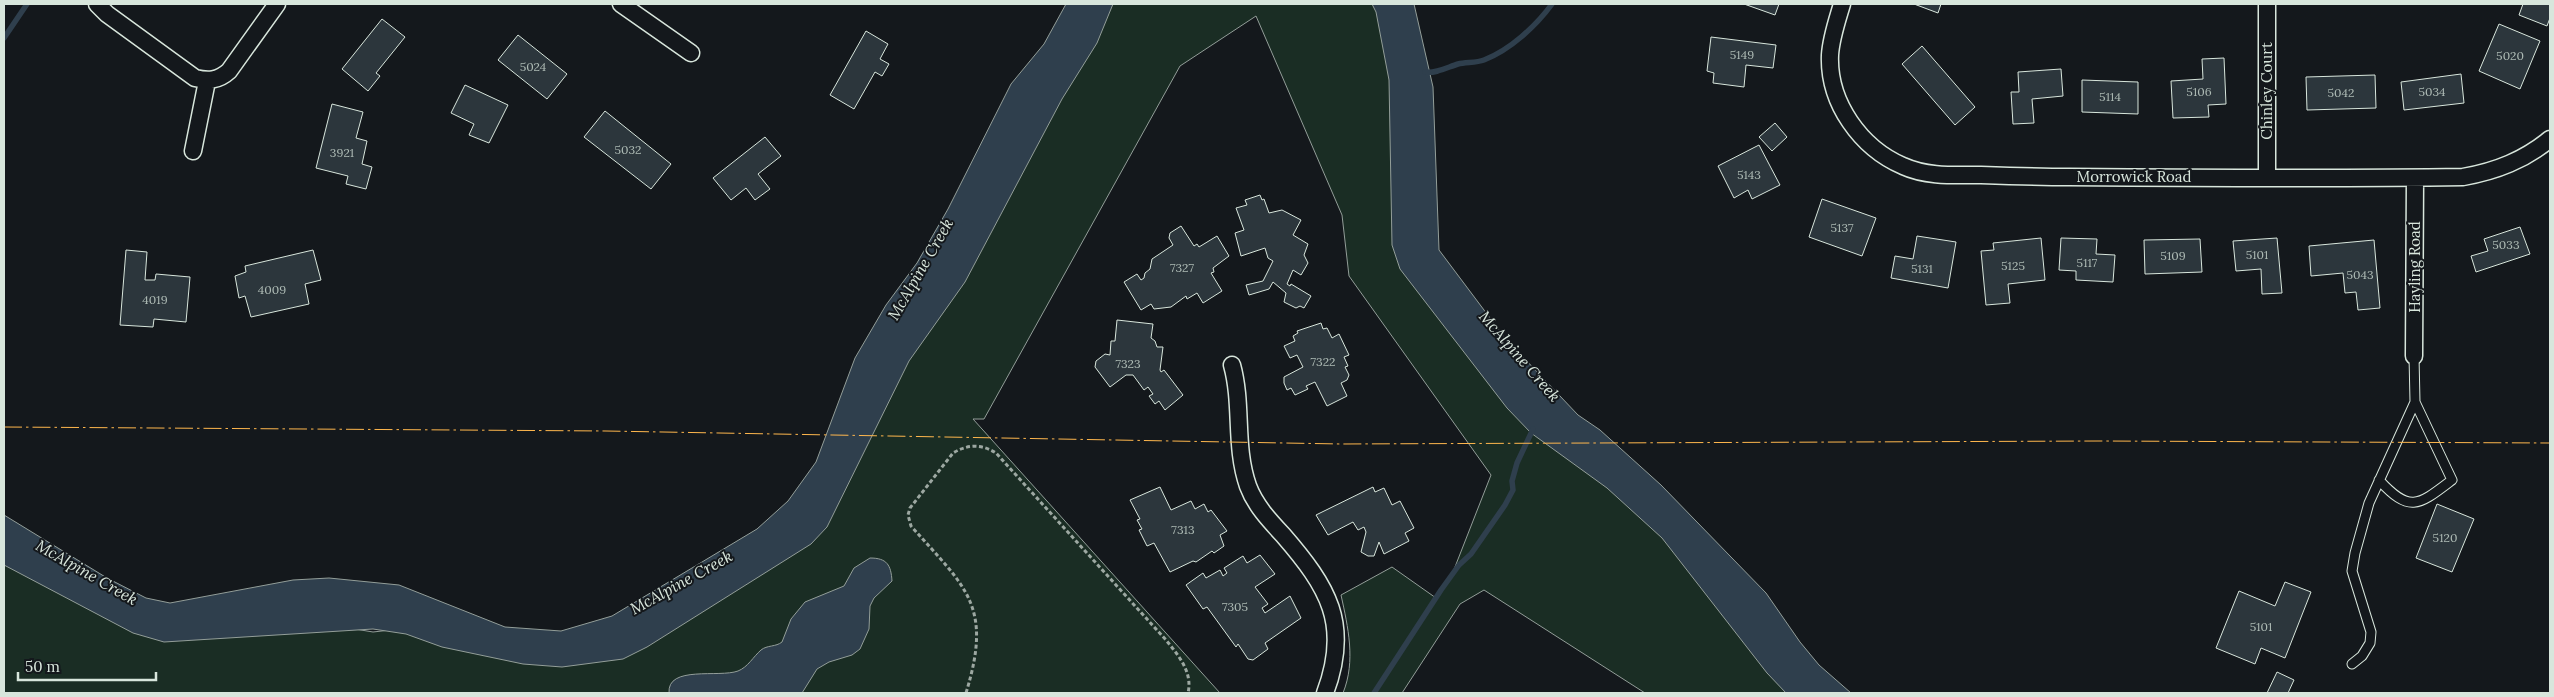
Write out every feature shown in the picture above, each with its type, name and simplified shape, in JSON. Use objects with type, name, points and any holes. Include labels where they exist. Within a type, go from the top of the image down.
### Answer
[{"type":"street","points":[[97,4],[107,14],[195,78],[207,81],[224,75],[229,71],[277,4]]},
{"type":"street","points":[[621,4],[691,53]]},
{"type":"street","name":"Morrowick Road","points":[[1842,4],[1831,42],[1830,58],[1833,84],[1838,100],[1850,123],[1860,136],[1880,153],[1903,166],[1928,174],[2267,178],[2463,177],[2484,174],[2524,157],[2550,138]]},
{"type":"street","name":"Chinley Court","points":[[2267,178],[2268,4]]},
{"type":"street","points":[[193,152],[207,81]]},
{"type":"street","name":"Hayling Road","points":[[2414,356],[2415,178]]},
{"type":"street","points":[[1232,365],[1239,403],[1239,449],[1253,499],[1308,565],[1326,594],[1332,610],[1337,647],[1334,670],[1325,693]]},
{"type":"lane","points":[[2379,480],[2394,496],[2405,502],[2414,503],[2429,498],[2452,480],[2415,402],[2414,356]]},
{"type":"lane","points":[[2352,664],[2362,656],[2370,643],[2370,622],[2352,571],[2369,503],[2415,402]]},
{"type":"path","points":[[966,693],[976,645],[976,614],[964,585],[911,526],[908,516],[910,508],[952,453],[962,447],[975,446],[986,447],[996,454],[1166,640],[1186,669],[1189,680],[1188,693]]},
{"type":"green space","points":[[1084,4],[1400,4],[1421,286],[1822,693],[1645,693],[1484,590],[1460,604],[1402,693],[1343,693],[1349,669],[1350,644],[1341,595],[1392,567],[1436,598],[1453,572],[1491,475],[1349,276],[1342,215],[1256,16],[1180,66],[984,419],[973,419],[1220,693],[4,693],[4,526],[136,613],[337,626],[373,632],[444,624],[556,649],[766,551]]},
{"type":"water","name":"McAlpine Creek","points":[[1066,4],[1113,4],[1097,43],[1062,99],[965,282],[909,361],[827,527],[811,544],[647,647],[623,659],[562,667],[523,664],[442,647],[406,634],[373,629],[164,642],[133,633],[4,565],[4,515],[107,578],[146,598],[170,603],[293,580],[329,578],[399,585],[505,627],[561,631],[612,616],[757,529],[788,501],[816,462],[855,358],[886,305],[917,263],[948,209],[1011,84],[1044,44]]},
{"type":"water","name":"McAlpine Creek","points":[[1372,4],[1414,4],[1433,87],[1439,250],[1505,338],[1578,415],[1600,430],[1661,485],[1766,593],[1800,642],[1819,665],[1851,693],[1786,693],[1767,673],[1662,538],[1607,488],[1531,433],[1507,408],[1400,269],[1392,245],[1389,80],[1376,12]]},
{"type":"water","points":[[870,558],[880,559],[887,564],[891,571],[892,581],[874,598],[870,606],[869,629],[860,649],[852,655],[829,662],[817,669],[802,693],[669,693],[671,684],[676,679],[685,676],[729,673],[742,669],[761,650],[782,642],[791,619],[805,602],[844,586],[854,568]]},
{"type":"building","points":[[1744,4],[1779,4],[1775,15]]},
{"type":"building","points":[[1914,4],[1941,4],[1938,13]]},
{"type":"building","points":[[2523,4],[2550,4],[2550,18],[2547,26],[2519,15]]},
{"type":"building","points":[[382,19],[405,37],[376,73],[380,76],[368,91],[342,69]]},
{"type":"building","points":[[2499,24],[2540,41],[2520,89],[2479,71]]},
{"type":"building","points":[[866,31],[888,44],[880,59],[889,64],[882,76],[875,72],[854,109],[830,95]]},
{"type":"building","points":[[518,35],[567,74],[547,99],[498,60]]},
{"type":"building","points":[[1711,37],[1776,45],[1773,68],[1746,65],[1744,87],[1713,83],[1714,73],[1707,71]]},
{"type":"building","points":[[1922,46],[1975,107],[1955,125],[1902,64]]},
{"type":"building","points":[[2224,58],[2226,104],[2208,105],[2209,117],[2173,118],[2171,81],[2203,79],[2202,59]]},
{"type":"building","points":[[2061,69],[2063,96],[2032,99],[2034,123],[2013,124],[2011,92],[2019,92],[2018,72]]},
{"type":"building","points":[[2461,74],[2464,103],[2404,110],[2401,82]]},
{"type":"building","points":[[2375,75],[2376,108],[2307,110],[2306,77]]},
{"type":"building","points":[[2082,80],[2138,82],[2138,114],[2082,112]]},
{"type":"building","points":[[465,85],[508,105],[489,143],[469,135],[474,124],[451,113]]},
{"type":"building","points":[[332,104],[363,112],[356,138],[367,141],[362,164],[372,167],[366,189],[346,184],[348,176],[316,168]]},
{"type":"building","points":[[605,111],[671,164],[651,189],[584,137]]},
{"type":"building","points":[[1775,123],[1787,137],[1772,151],[1759,137]]},
{"type":"building","points":[[765,137],[781,156],[758,174],[770,189],[755,200],[746,188],[731,200],[713,178]]},
{"type":"building","points":[[1759,145],[1780,185],[1752,199],[1748,190],[1734,198],[1718,166]]},
{"type":"building","points":[[1260,195],[1262,200],[1264,199],[1269,213],[1282,210],[1301,220],[1293,235],[1308,244],[1304,255],[1308,263],[1301,275],[1293,270],[1287,284],[1290,286],[1291,284],[1311,296],[1304,308],[1300,306],[1296,308],[1284,302],[1286,293],[1273,282],[1269,289],[1249,295],[1246,285],[1263,281],[1273,261],[1268,258],[1265,248],[1241,256],[1235,233],[1244,230],[1236,208],[1247,205],[1245,200]]},
{"type":"building","points":[[1822,199],[1876,218],[1862,256],[1809,237]]},
{"type":"building","points":[[1181,226],[1194,246],[1197,244],[1199,247],[1217,236],[1229,256],[1213,268],[1214,272],[1211,273],[1222,291],[1203,303],[1197,293],[1187,299],[1186,296],[1171,307],[1154,309],[1151,304],[1141,310],[1124,282],[1137,274],[1141,280],[1144,278],[1145,273],[1150,269],[1152,259],[1173,245],[1169,238],[1170,233]]},
{"type":"building","points":[[2520,227],[2530,254],[2476,272],[2471,256],[2488,251],[2484,239]]},
{"type":"building","points":[[1917,236],[1956,242],[1948,288],[1891,278],[1895,256],[1913,259]]},
{"type":"building","points":[[2041,238],[2045,280],[2008,284],[2010,303],[1986,305],[1981,251],[1994,250],[1993,243]]},
{"type":"building","points":[[2061,238],[2097,239],[2096,254],[2115,255],[2113,282],[2076,280],[2076,271],[2059,270]]},
{"type":"building","points":[[2277,238],[2282,293],[2262,294],[2261,269],[2236,271],[2233,241]]},
{"type":"building","points":[[2200,239],[2202,272],[2145,274],[2144,240]]},
{"type":"building","points":[[2374,240],[2380,308],[2358,310],[2356,292],[2345,293],[2343,273],[2311,276],[2309,246]]},
{"type":"building","points":[[126,250],[147,252],[145,280],[155,280],[156,274],[190,277],[186,322],[154,319],[153,327],[120,325]]},
{"type":"building","points":[[313,250],[321,280],[305,284],[309,304],[251,317],[245,296],[239,298],[235,276],[246,272],[245,266]]},
{"type":"building","points":[[1117,320],[1153,324],[1151,338],[1155,341],[1157,347],[1163,347],[1160,370],[1161,372],[1164,370],[1183,395],[1165,410],[1159,401],[1155,404],[1149,396],[1153,394],[1148,387],[1144,390],[1133,375],[1126,375],[1110,387],[1095,367],[1096,361],[1105,354],[1110,355],[1111,341],[1115,341]]},
{"type":"building","points":[[1321,323],[1323,329],[1327,328],[1332,338],[1339,334],[1349,355],[1344,357],[1348,366],[1345,367],[1349,375],[1347,380],[1341,383],[1347,396],[1327,406],[1315,382],[1306,386],[1308,389],[1295,395],[1291,388],[1287,390],[1284,383],[1284,377],[1303,367],[1297,355],[1290,358],[1284,346],[1295,341],[1293,336],[1298,333],[1297,331]]},
{"type":"building","points":[[1160,487],[1171,510],[1191,501],[1195,509],[1204,504],[1208,512],[1211,510],[1227,531],[1220,535],[1224,546],[1214,553],[1212,551],[1196,562],[1193,561],[1170,572],[1154,543],[1147,546],[1139,530],[1142,529],[1137,520],[1140,519],[1130,500]]},
{"type":"building","points":[[1373,487],[1375,492],[1384,488],[1392,505],[1400,501],[1414,528],[1405,533],[1409,541],[1384,554],[1379,542],[1374,556],[1368,556],[1361,552],[1366,532],[1364,527],[1358,530],[1353,522],[1328,535],[1316,515]]},
{"type":"building","points":[[2437,504],[2474,519],[2452,572],[2416,558]]},
{"type":"building","points":[[1260,555],[1275,574],[1255,587],[1268,604],[1262,608],[1265,613],[1290,596],[1301,618],[1265,643],[1268,649],[1253,660],[1248,659],[1238,644],[1236,647],[1207,607],[1203,609],[1186,585],[1203,573],[1206,578],[1220,570],[1223,576],[1227,573],[1224,568],[1243,556],[1247,563]]},
{"type":"building","points":[[2285,582],[2311,592],[2285,658],[2261,648],[2255,664],[2216,648],[2239,591],[2275,606]]},
{"type":"building","points":[[2277,672],[2294,680],[2288,693],[2267,693]]},
{"type":"waterway","points":[[4,38],[27,4]]},
{"type":"waterway","points":[[1425,72],[1433,72],[1458,64],[1481,61],[1494,56],[1522,36],[1552,4]]},
{"type":"waterway","points":[[1374,693],[1441,590],[1459,565],[1471,554],[1505,505],[1513,490],[1512,481],[1517,463],[1533,429]]},
{"type":"power","points":[[4,427],[606,431],[1341,444],[2100,441],[2550,443]]}]
